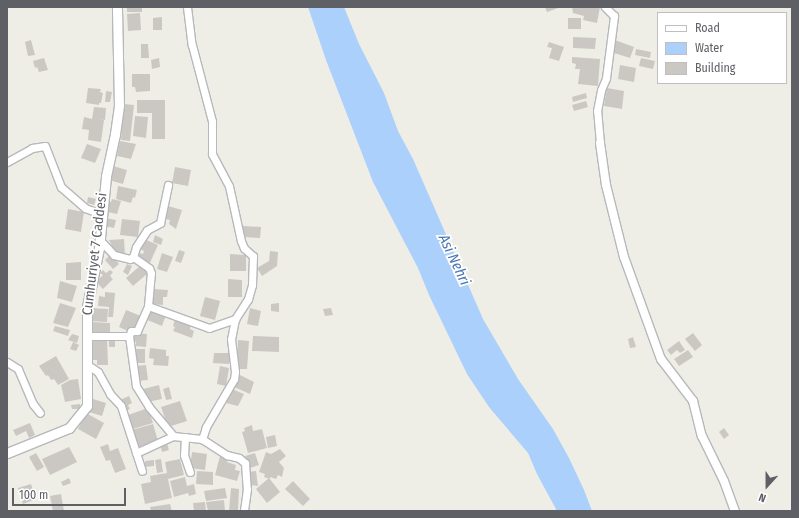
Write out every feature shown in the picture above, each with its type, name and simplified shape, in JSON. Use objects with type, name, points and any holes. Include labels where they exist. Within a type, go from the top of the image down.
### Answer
[{"type":"main road","name":"Cumhuriyet 7 Caddesi","points":[[7,453],[69,428],[78,419],[87,406],[87,307],[99,238],[106,176],[115,134],[119,105],[117,7]]},
{"type":"street","points":[[188,7],[192,45],[212,121],[212,154],[229,186],[241,241],[244,248],[253,256],[252,285],[248,299],[235,319],[231,339],[235,372],[234,379],[206,427],[202,439]]},
{"type":"street","points":[[605,7],[614,16],[606,78],[601,90],[598,111],[600,143],[606,185],[624,257],[661,359],[693,401],[702,436],[735,511]]},
{"type":"street","points":[[7,162],[32,148],[45,146],[61,187],[85,208],[101,214]]},
{"type":"street","points":[[133,257],[136,247],[148,230],[160,223],[168,185]]},
{"type":"street","points":[[99,238],[114,254],[130,259],[133,257],[149,268],[151,273],[148,306],[137,331],[131,331],[130,336],[136,386],[149,407],[173,436]]},
{"type":"street","points":[[148,306],[209,328],[235,319]]},
{"type":"street","points":[[86,336],[130,336]]},
{"type":"street","points":[[7,362],[18,369],[32,404],[40,412]]},
{"type":"street","points":[[88,364],[98,372],[110,394],[121,406],[142,471]]},
{"type":"street","points":[[136,453],[173,436],[202,439],[227,455],[239,458],[245,463],[247,489],[244,511]]},
{"type":"street","points":[[185,437],[184,455],[190,472]]},
{"type":"water","name":"Asi Nehri","points":[[308,7],[344,7],[359,44],[384,93],[398,131],[413,159],[483,319],[518,379],[553,429],[569,458],[592,511],[557,511],[537,474],[528,453],[489,407],[467,374],[429,295],[418,268],[373,182],[326,60]]},
{"type":"building","points":[[127,7],[142,7],[142,12],[127,12]]},
{"type":"building","points":[[545,7],[561,7],[547,12]]},
{"type":"building","points":[[572,7],[600,7],[597,23],[583,20],[584,16],[573,13]]},
{"type":"building","points":[[140,13],[141,30],[128,31],[127,14]]},
{"type":"building","points":[[162,17],[162,30],[153,30],[153,18]]},
{"type":"building","points":[[568,18],[581,18],[581,29],[568,29]]},
{"type":"building","points":[[573,37],[596,38],[595,49],[573,48]]},
{"type":"building","points":[[31,40],[35,55],[28,56],[25,42]]},
{"type":"building","points":[[615,40],[634,47],[630,58],[611,52]]},
{"type":"building","points":[[549,42],[564,47],[559,61],[549,58],[552,48],[547,47]]},
{"type":"building","points":[[141,44],[148,44],[149,58],[141,58]]},
{"type":"building","points":[[636,49],[651,52],[650,58],[635,55]]},
{"type":"building","points":[[572,57],[600,59],[598,86],[578,84],[580,69],[575,69],[576,64],[572,63]]},
{"type":"building","points":[[44,58],[48,70],[39,72],[37,67],[35,68],[33,61]]},
{"type":"building","points":[[159,58],[160,67],[152,69],[151,60]]},
{"type":"building","points":[[641,58],[655,61],[653,69],[639,66]]},
{"type":"building","points":[[620,65],[636,68],[634,82],[618,79]]},
{"type":"building","points":[[132,74],[150,74],[150,91],[136,92],[135,87],[132,87]]},
{"type":"building","points":[[88,88],[101,89],[100,92],[103,93],[101,103],[99,103],[99,105],[86,103]]},
{"type":"building","points":[[607,88],[624,91],[622,109],[604,106]]},
{"type":"building","points":[[106,91],[112,92],[110,102],[105,102]]},
{"type":"building","points":[[586,93],[587,98],[573,102],[572,97]]},
{"type":"building","points":[[137,100],[165,100],[165,139],[152,139],[152,113],[137,113]]},
{"type":"building","points":[[586,101],[588,107],[574,111],[572,105]]},
{"type":"building","points":[[124,104],[134,105],[130,141],[121,140]]},
{"type":"building","points":[[94,107],[106,108],[105,120],[96,118],[104,120],[101,142],[88,140],[89,130],[82,129],[84,117],[92,119]]},
{"type":"building","points":[[135,116],[148,117],[146,138],[133,136]]},
{"type":"building","points":[[120,141],[136,144],[131,159],[117,156]]},
{"type":"building","points":[[87,144],[101,149],[95,163],[81,158]]},
{"type":"building","points":[[113,166],[127,170],[123,184],[109,180]]},
{"type":"building","points":[[175,167],[191,170],[188,186],[172,183]]},
{"type":"building","points":[[118,186],[137,190],[135,198],[133,197],[131,203],[116,199]]},
{"type":"building","points":[[88,197],[96,199],[94,205],[87,203]]},
{"type":"building","points":[[112,199],[121,201],[117,214],[103,211],[105,201],[111,202]]},
{"type":"building","points":[[168,206],[182,210],[176,229],[169,224],[170,220],[165,219]]},
{"type":"building","points":[[68,209],[84,212],[81,232],[65,229]]},
{"type":"building","points":[[106,218],[116,220],[114,228],[105,226]]},
{"type":"building","points":[[122,219],[140,221],[138,237],[120,235]]},
{"type":"building","points":[[243,226],[261,227],[260,238],[243,237]]},
{"type":"building","points":[[155,235],[163,239],[161,245],[153,242]]},
{"type":"building","points":[[124,239],[125,255],[115,252],[109,240]]},
{"type":"building","points":[[144,239],[158,245],[149,265],[137,259],[140,253],[143,254],[144,251],[140,249]]},
{"type":"building","points":[[179,250],[185,252],[181,263],[175,261]]},
{"type":"building","points":[[270,251],[278,252],[277,266],[262,276],[257,268],[269,261]]},
{"type":"building","points":[[162,253],[173,257],[167,272],[157,269]]},
{"type":"building","points":[[111,254],[119,264],[113,269],[105,260]]},
{"type":"building","points":[[230,254],[246,255],[246,271],[230,271]]},
{"type":"building","points":[[81,262],[81,280],[66,280],[66,263]]},
{"type":"building","points":[[127,264],[132,266],[128,275],[123,272]]},
{"type":"building","points":[[141,265],[148,273],[133,286],[126,278]]},
{"type":"building","points":[[103,270],[106,273],[110,270],[113,272],[110,276],[113,279],[103,289],[96,282],[103,275],[100,273]]},
{"type":"building","points":[[228,279],[242,280],[242,297],[228,297]]},
{"type":"building","points":[[60,281],[77,286],[72,302],[57,298]]},
{"type":"building","points":[[153,289],[168,290],[167,297],[163,297],[163,305],[152,304]]},
{"type":"building","points":[[105,292],[115,293],[113,317],[108,317],[109,307],[98,306],[99,296],[105,297]]},
{"type":"building","points":[[205,297],[220,301],[215,320],[200,316]]},
{"type":"building","points":[[60,303],[76,308],[68,327],[53,323]]},
{"type":"building","points":[[279,303],[279,312],[271,311],[271,304]]},
{"type":"building","points":[[90,308],[108,309],[107,322],[89,321]]},
{"type":"building","points":[[250,308],[261,311],[258,326],[247,324]]},
{"type":"building","points":[[331,308],[333,315],[325,316],[323,309]]},
{"type":"building","points":[[149,309],[166,315],[162,326],[145,319]]},
{"type":"building","points":[[126,310],[141,316],[135,330],[129,328],[128,331],[119,327]]},
{"type":"building","points":[[175,319],[191,325],[190,329],[194,331],[192,338],[173,331],[175,327],[173,326]]},
{"type":"building","points":[[91,322],[110,323],[110,333],[91,333]]},
{"type":"building","points":[[55,326],[70,330],[68,336],[53,331]]},
{"type":"building","points":[[133,333],[147,334],[146,347],[136,346],[136,342],[132,341]]},
{"type":"building","points":[[693,333],[702,345],[695,351],[685,339]]},
{"type":"building","points":[[72,334],[79,336],[77,343],[68,340]]},
{"type":"building","points":[[253,336],[279,337],[279,352],[252,351]]},
{"type":"building","points":[[109,337],[115,337],[115,347],[109,347]]},
{"type":"building","points":[[633,337],[636,347],[630,348],[628,339]]},
{"type":"building","points":[[92,338],[107,338],[108,365],[97,365],[97,360],[93,360]]},
{"type":"building","points":[[238,340],[249,341],[247,369],[237,369]]},
{"type":"building","points":[[679,341],[685,350],[680,353],[677,350],[671,355],[667,350]]},
{"type":"building","points":[[73,342],[79,345],[76,351],[70,349]]},
{"type":"building","points":[[150,348],[166,350],[166,356],[169,356],[168,366],[153,365],[154,359],[149,358]]},
{"type":"building","points":[[134,349],[145,349],[145,363],[134,363]]},
{"type":"building","points":[[688,350],[693,357],[679,366],[674,359]]},
{"type":"building","points":[[214,353],[229,353],[229,364],[213,363]]},
{"type":"building","points":[[56,356],[69,379],[58,385],[54,379],[51,380],[48,375],[46,376],[39,366]]},
{"type":"building","points":[[146,365],[148,380],[137,381],[135,366]]},
{"type":"building","points":[[220,366],[229,368],[226,386],[217,384]]},
{"type":"building","points":[[238,374],[254,382],[250,394],[232,386]]},
{"type":"building","points":[[78,379],[81,399],[65,402],[61,385],[70,380]]},
{"type":"building","points":[[159,385],[162,399],[147,402],[143,389]]},
{"type":"building","points":[[169,387],[172,399],[166,400],[163,389]]},
{"type":"building","points":[[232,389],[244,394],[238,406],[226,403]]},
{"type":"building","points":[[129,396],[132,403],[128,405],[130,409],[125,411],[120,400]]},
{"type":"building","points":[[93,399],[106,403],[102,416],[89,412]]},
{"type":"building","points":[[180,401],[187,421],[168,427],[161,407]]},
{"type":"building","points":[[80,404],[80,409],[72,409],[71,405]]},
{"type":"building","points":[[148,408],[153,423],[133,429],[128,415]]},
{"type":"building","points":[[86,413],[104,423],[96,439],[78,429]]},
{"type":"building","points":[[30,423],[35,435],[29,438],[26,431],[16,436],[13,430]]},
{"type":"building","points":[[153,424],[158,441],[138,447],[132,430]]},
{"type":"building","points":[[252,425],[253,431],[262,429],[267,448],[248,453],[242,432],[245,431],[244,428]]},
{"type":"building","points":[[724,428],[729,435],[724,439],[719,432]]},
{"type":"building","points":[[275,435],[277,446],[268,448],[266,437]]},
{"type":"building","points":[[167,443],[169,450],[162,452],[160,444]]},
{"type":"building","points":[[108,444],[110,451],[118,448],[126,469],[115,473],[110,460],[106,461],[100,447]]},
{"type":"building","points":[[69,447],[77,462],[50,475],[42,459]]},
{"type":"building","points":[[280,449],[286,456],[279,462],[284,468],[282,477],[278,475],[276,479],[270,477],[270,479],[264,477],[265,474],[259,472],[266,452],[271,454]]},
{"type":"building","points":[[192,452],[207,454],[205,470],[190,468]]},
{"type":"building","points":[[36,453],[44,467],[37,471],[29,457]]},
{"type":"building","points":[[255,453],[259,465],[250,468],[245,456]]},
{"type":"building","points":[[220,456],[227,458],[227,462],[236,465],[235,470],[240,471],[237,481],[215,475]]},
{"type":"building","points":[[161,459],[163,472],[157,473],[155,460]]},
{"type":"building","points":[[180,459],[184,475],[168,479],[172,498],[145,504],[141,484],[151,482],[150,476],[167,473],[165,462]]},
{"type":"building","points":[[154,460],[154,466],[145,467],[145,461]]},
{"type":"building","points":[[197,471],[213,472],[213,485],[196,484]]},
{"type":"building","points":[[256,471],[258,486],[251,485],[248,472]]},
{"type":"building","points":[[185,477],[187,486],[194,484],[196,494],[189,496],[188,493],[174,497],[170,481]]},
{"type":"building","points":[[69,478],[71,483],[63,486],[61,482]]},
{"type":"building","points":[[269,478],[280,492],[267,503],[256,489]]},
{"type":"building","points":[[293,481],[310,499],[303,506],[285,489]]},
{"type":"building","points":[[31,484],[36,499],[23,504],[18,488]]},
{"type":"building","points":[[225,488],[227,498],[206,501],[204,491]]},
{"type":"building","points":[[231,488],[239,489],[238,511],[229,511]]},
{"type":"building","points":[[61,494],[64,511],[53,511],[50,496]]},
{"type":"building","points":[[224,500],[225,511],[208,511],[206,502]]},
{"type":"building","points":[[205,502],[206,511],[194,511],[193,503]]},
{"type":"building","points":[[170,504],[172,511],[151,511],[150,507]]}]
